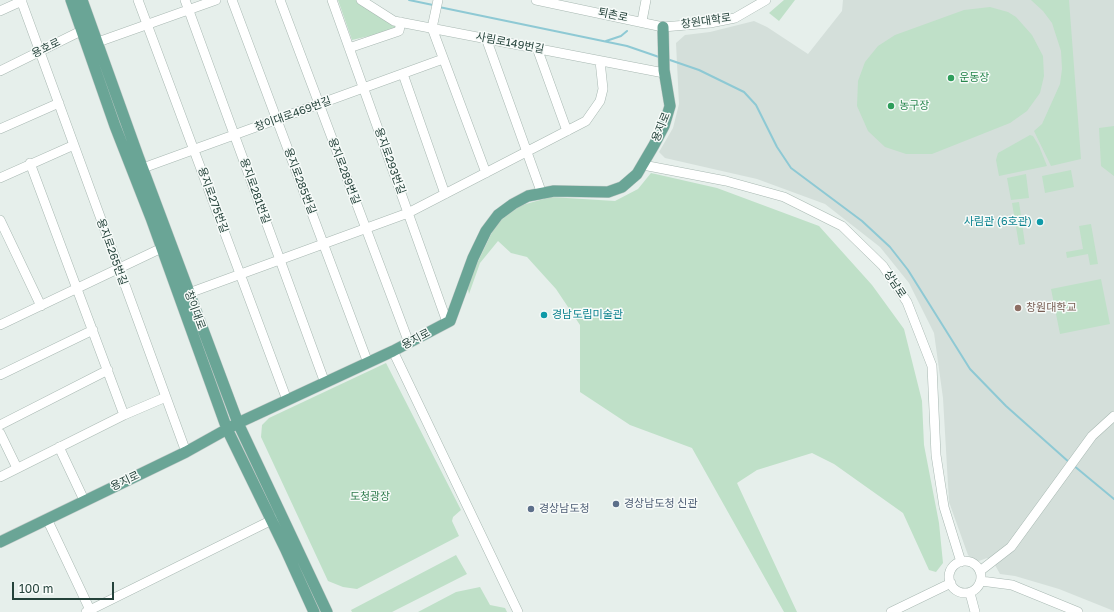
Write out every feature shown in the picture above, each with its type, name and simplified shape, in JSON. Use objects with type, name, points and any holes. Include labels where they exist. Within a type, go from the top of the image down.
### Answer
[{"type":"main road","name":"창이대로","points":[[71,0],[87,28],[98,42],[143,168],[166,246],[227,429],[327,612]]},
{"type":"main road","name":"창이대로","points":[[82,0],[87,28],[115,126],[166,246],[189,293],[238,423],[314,612]]},
{"type":"main road","name":"용지로","points":[[1,538],[47,519],[186,452],[238,423],[393,351],[450,321],[473,258],[486,230],[498,215],[513,204],[528,196],[554,191],[608,192],[622,187],[638,174],[664,126],[670,106],[664,71],[663,27]]},
{"type":"street","name":"용지로275번길","points":[[138,0],[287,400]]},
{"type":"street","name":"용지로281번길","points":[[185,0],[325,383]]},
{"type":"street","points":[[98,42],[216,0]]},
{"type":"street","name":"용지로285번길","points":[[232,0],[368,363]]},
{"type":"street","name":"용지로289번길","points":[[280,0],[409,343]]},
{"type":"street","name":"용지로293번길","points":[[332,0],[447,322]]},
{"type":"street","name":"사림로149번길","points":[[361,0],[394,21],[432,25],[486,38],[664,71]]},
{"type":"street","points":[[438,0],[432,25],[443,59],[486,173]]},
{"type":"street","name":"퇴촌로","points":[[536,0],[642,21]]},
{"type":"street","points":[[642,21],[646,0]]},
{"type":"street","name":"창원대학로","points":[[642,21],[663,27],[710,23],[735,18],[766,0]]},
{"type":"street","points":[[0,11],[22,1]]},
{"type":"street","name":"용지로265번길","points":[[22,1],[186,452]]},
{"type":"street","points":[[350,48],[399,31],[401,22]]},
{"type":"street","name":"용호로","points":[[0,71],[87,28]]},
{"type":"street","points":[[486,38],[542,194]]},
{"type":"street","points":[[537,48],[567,131]]},
{"type":"street","name":"창이대로469번길","points":[[143,168],[443,59]]},
{"type":"street","points":[[189,293],[408,213],[586,121],[600,101],[603,89],[600,60]]},
{"type":"street","points":[[403,74],[445,194]]},
{"type":"street","points":[[0,129],[59,103]]},
{"type":"street","points":[[0,178],[30,163],[74,145]]},
{"type":"street","points":[[30,163],[124,415]]},
{"type":"street","name":"상남로","points":[[643,165],[726,181],[784,197],[842,226],[883,266],[907,302],[932,366],[936,455],[944,507],[961,562]]},
{"type":"street","points":[[0,220],[41,306]]},
{"type":"street","points":[[0,325],[166,246]]},
{"type":"street","points":[[0,375],[93,330]]},
{"type":"street","points":[[393,351],[518,612]]},
{"type":"street","points":[[0,425],[108,370]]},
{"type":"street","points":[[0,477],[124,415],[166,398]]},
{"type":"street","points":[[980,571],[1011,547],[1081,450],[1102,426],[1114,416]]},
{"type":"street","points":[[0,433],[17,468]]},
{"type":"street","points":[[59,447],[84,500]]},
{"type":"street","points":[[47,519],[89,611],[276,517]]},
{"type":"street","points":[[961,562],[973,563],[980,571],[981,581],[976,590],[970,593],[955,590],[950,583],[949,575],[951,570],[954,565],[961,562]]},
{"type":"street","points":[[981,581],[1012,585],[1078,612]]},
{"type":"street","points":[[891,612],[950,583]]},
{"type":"street","points":[[970,593],[975,612]]},
{"type":"shaded area","name":"창원대학교","points":[[843,0],[1114,0],[1114,611],[1059,589],[1015,576],[1000,574],[995,565],[987,558],[979,561],[974,560],[968,555],[949,502],[943,398],[934,333],[909,283],[880,247],[825,204],[757,179],[665,158],[659,152],[673,128],[679,104],[676,43],[685,35],[710,32],[754,21],[767,27],[808,54],[842,11]]},
{"type":"green space","points":[[338,0],[357,0],[395,26],[395,30],[352,40]]},
{"type":"green space","points":[[784,0],[795,0],[779,21],[769,13]]},
{"type":"green space","points":[[1031,0],[1069,0],[1081,159],[1051,166],[1034,131],[1042,124],[1060,84],[1062,69],[1061,51],[1052,23],[1043,11]]},
{"type":"green space","name":"운동장","points":[[990,7],[1008,12],[1016,17],[1032,35],[1043,56],[1044,76],[1040,93],[1027,111],[1010,123],[932,154],[906,154],[885,147],[868,131],[857,106],[858,81],[865,62],[878,46],[895,35],[964,10]]},
{"type":"green space","points":[[1114,126],[1114,176],[1101,166],[1099,128]]},
{"type":"green space","points":[[1030,135],[1033,136],[1039,146],[1047,166],[999,176],[996,160],[998,153]]},
{"type":"green space","points":[[1071,170],[1074,187],[1045,193],[1042,176]]},
{"type":"green space","points":[[651,173],[717,188],[819,226],[872,285],[904,329],[922,401],[924,445],[939,523],[943,563],[936,572],[929,570],[903,513],[834,464],[812,453],[757,470],[737,483],[797,612],[784,612],[692,448],[630,425],[580,392],[580,325],[556,289],[527,257],[511,253],[498,241],[480,263],[469,294],[467,284],[496,224],[515,207],[551,197],[615,201],[638,189]]},
{"type":"green space","points":[[1026,174],[1029,198],[1011,200],[1007,178]]},
{"type":"green space","points":[[1019,202],[1025,244],[1019,245],[1012,203]]},
{"type":"green space","points":[[1091,224],[1098,264],[1090,265],[1088,254],[1067,258],[1066,252],[1083,249],[1079,226]]},
{"type":"green space","points":[[1101,279],[1110,324],[1060,334],[1051,289]]},
{"type":"green space","name":"도청광장","points":[[386,363],[461,510],[453,517],[452,521],[459,536],[357,589],[343,587],[328,581],[261,437],[262,425],[269,418]]},
{"type":"green space","points":[[456,555],[467,574],[392,612],[352,612],[351,610]]},
{"type":"green space","points":[[480,587],[490,605],[505,608],[507,612],[418,612],[456,592]]},
{"type":"waterway","points":[[409,0],[433,5]]},
{"type":"waterway","points":[[439,7],[627,46],[659,57]]},
{"type":"waterway","points":[[606,41],[621,36],[627,31]]},
{"type":"waterway","points":[[667,59],[699,70],[744,92],[756,105],[777,147],[791,168],[862,221],[890,247],[908,270],[970,369],[1006,406],[1070,463]]},
{"type":"waterway","points":[[1073,465],[1114,499]]},
{"type":"place","name":"운동장","points":[[951,78]]},
{"type":"place","name":"농구장","points":[[891,106]]},
{"type":"place","name":"사림관 (6호관)","points":[[1040,222]]},
{"type":"place","name":"창원대학교","points":[[1018,308]]},
{"type":"place","name":"경남도립미술관","points":[[544,315]]},
{"type":"place","name":"경상남도청 신관","points":[[616,504]]},
{"type":"place","name":"경상남도청","points":[[531,509]]}]
